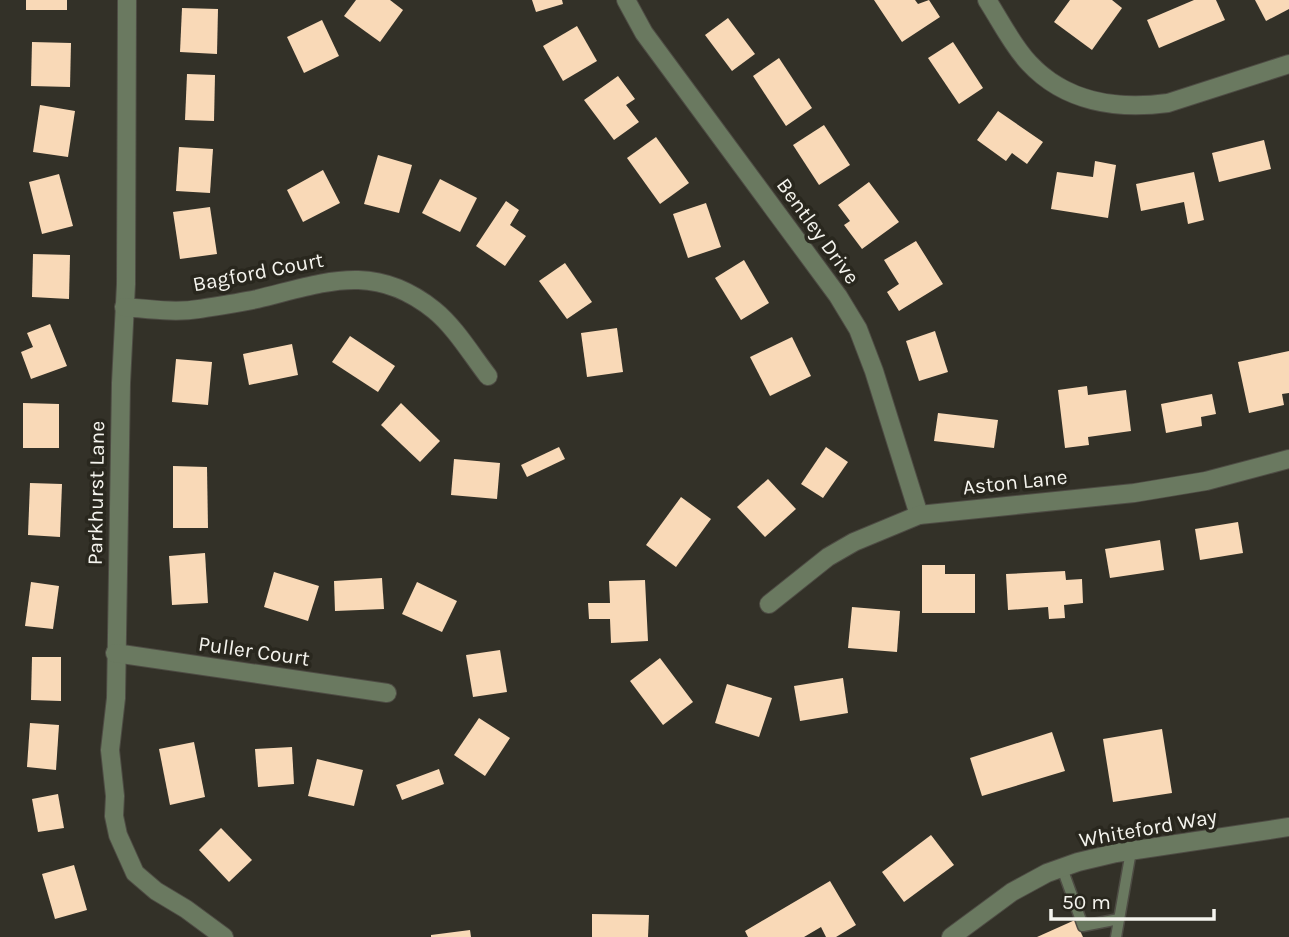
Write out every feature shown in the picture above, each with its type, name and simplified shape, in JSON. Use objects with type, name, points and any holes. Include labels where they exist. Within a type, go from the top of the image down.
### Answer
[{"type":"street","name":"Parkhurst Lane","points":[[127,0],[116,698],[110,750],[115,796],[114,816],[118,835],[135,873],[156,891],[224,937]]},
{"type":"street","name":"Bentley Drive","points":[[626,0],[644,33],[838,296],[858,329],[874,371],[919,515]]},
{"type":"street","points":[[987,0],[1028,62],[1071,92],[1089,100],[1108,104],[1168,103],[1289,64]]},
{"type":"street","name":"Bagford Court","points":[[124,307],[196,310],[325,281],[351,278],[370,280],[402,291],[436,312],[488,376]]},
{"type":"street","name":"Aston Lane","points":[[769,604],[828,557],[855,542],[919,515],[1134,493],[1206,481],[1289,459]]},
{"type":"street","name":"Puller Court","points":[[115,653],[387,693]]},
{"type":"street","name":"Whiteford Way","points":[[951,937],[1012,892],[1062,868],[1131,851],[1289,827]]},
{"type":"lane","points":[[1116,937],[1131,851]]},
{"type":"lane","points":[[1062,868],[1083,926],[1119,919]]},
{"type":"building","points":[[26,0],[67,0],[67,10],[26,10]]},
{"type":"building","points":[[356,0],[390,0],[403,10],[380,42],[344,16]]},
{"type":"building","points":[[532,0],[562,0],[563,4],[536,12]]},
{"type":"building","points":[[874,0],[915,0],[918,4],[929,0],[940,17],[902,42]]},
{"type":"building","points":[[1070,0],[1112,0],[1122,8],[1092,50],[1054,22]]},
{"type":"building","points":[[1194,0],[1216,0],[1225,20],[1159,48],[1147,20]]},
{"type":"building","points":[[1255,0],[1289,0],[1289,9],[1266,21]]},
{"type":"building","points":[[182,8],[218,9],[217,54],[180,52]]},
{"type":"building","points":[[728,18],[755,54],[732,71],[705,35]]},
{"type":"building","points":[[322,20],[339,56],[304,73],[287,37]]},
{"type":"building","points":[[577,26],[597,61],[563,81],[543,46]]},
{"type":"building","points":[[32,42],[71,43],[70,87],[31,86]]},
{"type":"building","points":[[953,42],[983,88],[959,104],[928,58]]},
{"type":"building","points":[[779,58],[812,108],[786,126],[753,76]]},
{"type":"building","points":[[187,74],[215,75],[214,121],[185,120]]},
{"type":"building","points":[[618,76],[635,99],[626,105],[639,122],[614,140],[584,100]]},
{"type":"building","points":[[40,105],[75,111],[68,157],[33,152]]},
{"type":"building","points":[[998,111],[1043,142],[1027,164],[1012,153],[1006,161],[977,140]]},
{"type":"building","points":[[824,125],[850,165],[819,185],[793,145]]},
{"type":"building","points":[[656,137],[689,183],[660,204],[627,158]]},
{"type":"building","points":[[1264,140],[1271,169],[1219,182],[1212,153]]},
{"type":"building","points":[[179,147],[213,149],[210,193],[176,191]]},
{"type":"building","points":[[378,155],[412,165],[399,213],[364,204]]},
{"type":"building","points":[[1095,161],[1116,165],[1108,218],[1051,209],[1057,172],[1093,177]]},
{"type":"building","points":[[323,170],[340,203],[303,222],[287,190]]},
{"type":"building","points":[[1194,172],[1204,220],[1188,224],[1184,202],[1141,211],[1136,184]]},
{"type":"building","points":[[59,174],[73,226],[42,234],[29,182]]},
{"type":"building","points":[[440,179],[477,198],[460,232],[422,213]]},
{"type":"building","points":[[869,182],[899,222],[862,249],[844,225],[850,221],[838,205]]},
{"type":"building","points":[[506,201],[519,210],[510,225],[526,236],[505,266],[476,246]]},
{"type":"building","points":[[706,203],[721,247],[688,258],[673,214]]},
{"type":"building","points":[[210,207],[217,254],[180,259],[173,212]]},
{"type":"building","points":[[916,241],[943,284],[899,311],[887,292],[899,284],[884,260]]},
{"type":"building","points":[[33,254],[70,255],[69,299],[32,297]]},
{"type":"building","points":[[744,260],[769,303],[741,320],[715,278]]},
{"type":"building","points":[[565,263],[592,302],[567,319],[539,281]]},
{"type":"building","points":[[50,324],[67,366],[31,379],[21,352],[33,347],[27,333]]},
{"type":"building","points":[[617,328],[623,372],[587,377],[581,333]]},
{"type":"building","points":[[935,331],[948,372],[919,381],[906,341]]},
{"type":"building","points":[[350,336],[395,366],[378,392],[332,362]]},
{"type":"building","points":[[792,337],[811,376],[770,396],[750,357]]},
{"type":"building","points":[[292,344],[298,375],[249,385],[243,354]]},
{"type":"building","points":[[1289,351],[1289,393],[1282,394],[1284,405],[1249,413],[1238,362]]},
{"type":"building","points":[[176,359],[212,362],[208,405],[172,402]]},
{"type":"building","points":[[1087,386],[1088,395],[1126,390],[1131,431],[1088,437],[1089,445],[1065,448],[1058,390]]},
{"type":"building","points":[[1212,394],[1216,414],[1201,417],[1202,426],[1166,433],[1161,404]]},
{"type":"building","points":[[23,403],[59,404],[59,448],[23,448]]},
{"type":"building","points":[[401,403],[440,441],[420,462],[381,425]]},
{"type":"building","points":[[938,413],[998,420],[994,448],[934,441]]},
{"type":"building","points":[[559,447],[565,459],[527,477],[521,465]]},
{"type":"building","points":[[826,447],[848,462],[823,498],[801,484]]},
{"type":"building","points":[[454,459],[500,463],[497,499],[451,495]]},
{"type":"building","points":[[173,466],[207,467],[208,528],[173,528]]},
{"type":"building","points":[[768,479],[796,509],[765,537],[737,507]]},
{"type":"building","points":[[30,483],[62,484],[60,537],[28,535]]},
{"type":"building","points":[[681,497],[711,519],[676,567],[646,545]]},
{"type":"building","points":[[1238,522],[1243,553],[1200,560],[1195,529]]},
{"type":"building","points":[[1160,540],[1164,570],[1110,578],[1105,549]]},
{"type":"building","points":[[205,553],[208,603],[172,605],[169,556]]},
{"type":"building","points":[[922,565],[945,565],[945,574],[975,574],[975,613],[922,613]]},
{"type":"building","points":[[1065,571],[1066,580],[1082,579],[1083,603],[1064,605],[1065,618],[1049,619],[1048,607],[1008,610],[1006,574]]},
{"type":"building","points":[[274,572],[319,586],[308,621],[264,607]]},
{"type":"building","points":[[382,578],[384,609],[335,611],[334,581]]},
{"type":"building","points":[[645,580],[648,641],[611,643],[610,619],[589,619],[588,603],[610,603],[609,581]]},
{"type":"building","points":[[31,582],[59,586],[53,629],[25,626]]},
{"type":"building","points":[[417,582],[457,601],[442,632],[402,614]]},
{"type":"building","points":[[852,607],[900,611],[897,652],[848,648]]},
{"type":"building","points":[[500,650],[507,692],[473,697],[466,655]]},
{"type":"building","points":[[32,657],[61,657],[61,701],[31,700]]},
{"type":"building","points":[[660,658],[693,702],[663,725],[630,681]]},
{"type":"building","points":[[843,678],[848,713],[800,721],[794,686]]},
{"type":"building","points":[[727,684],[772,698],[759,737],[715,723]]},
{"type":"building","points":[[479,718],[510,738],[485,776],[454,755]]},
{"type":"building","points":[[30,723],[59,725],[56,770],[27,767]]},
{"type":"building","points":[[1162,729],[1172,793],[1113,802],[1103,739]]},
{"type":"building","points":[[1052,732],[1065,771],[982,796],[970,758]]},
{"type":"building","points":[[194,742],[205,797],[170,805],[159,749]]},
{"type":"building","points":[[292,747],[294,784],[258,787],[255,749]]},
{"type":"building","points":[[317,759],[363,770],[354,806],[308,796]]},
{"type":"building","points":[[439,769],[444,784],[402,800],[396,785]]},
{"type":"building","points":[[58,794],[64,828],[38,832],[32,799]]},
{"type":"building","points":[[221,828],[252,860],[229,882],[199,850]]},
{"type":"building","points":[[931,835],[954,865],[904,902],[882,872]]},
{"type":"building","points":[[74,865],[87,910],[55,919],[42,874]]},
{"type":"building","points":[[830,881],[856,925],[836,937],[826,937],[821,927],[804,937],[748,937],[745,931]]},
{"type":"building","points":[[592,914],[649,915],[648,937],[592,937]]},
{"type":"building","points":[[1075,920],[1083,937],[1037,937]]},
{"type":"building","points":[[470,930],[471,937],[431,937],[431,935]]}]
